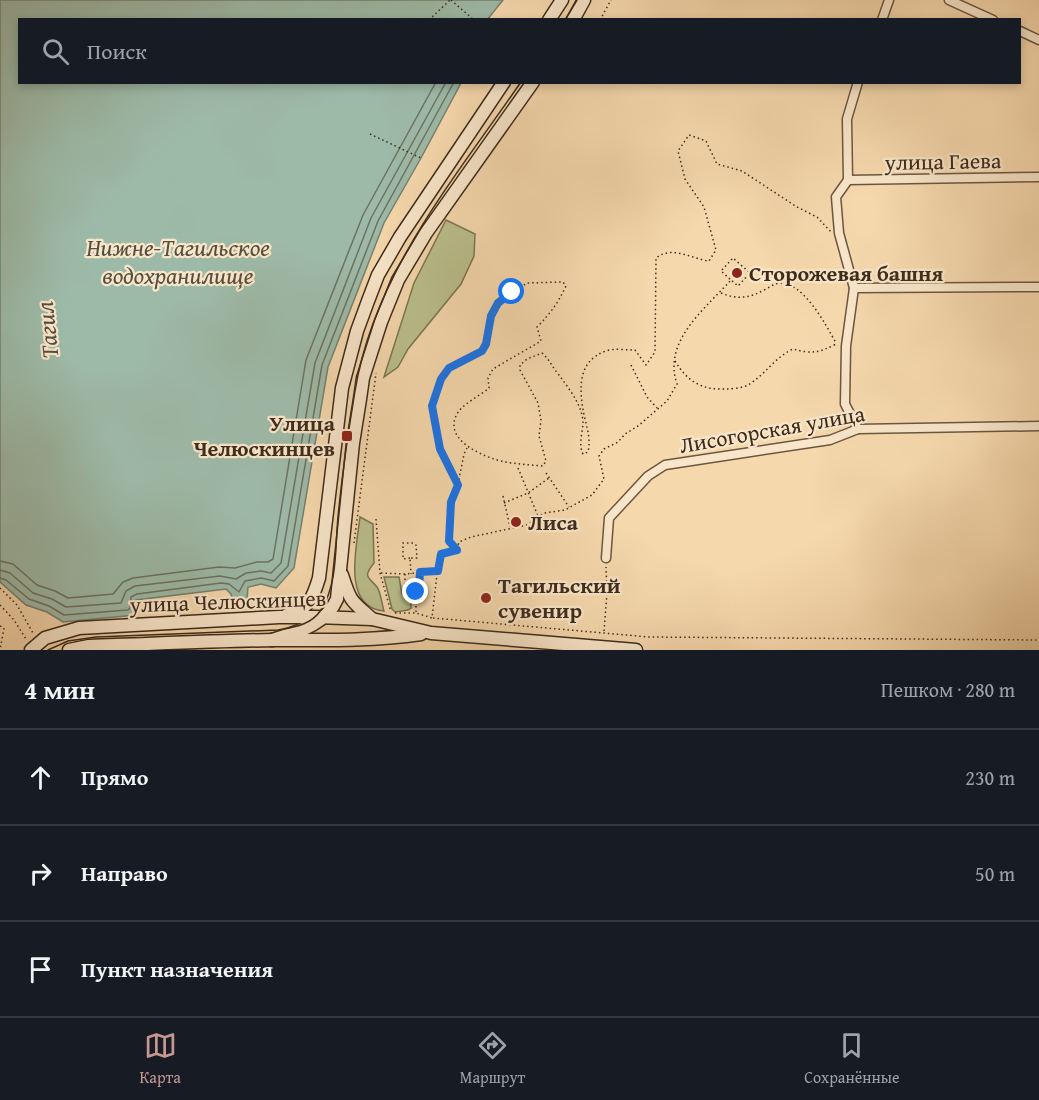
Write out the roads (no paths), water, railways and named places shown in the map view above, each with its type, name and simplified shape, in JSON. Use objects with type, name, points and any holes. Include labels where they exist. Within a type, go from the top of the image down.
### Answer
[{"type":"main road","points":[[550,18],[562,0]]},
{"type":"main road","points":[[574,18],[584,0]]},
{"type":"main road","points":[[279,617],[304,608],[313,599],[319,578],[342,388],[357,331],[378,275],[400,237],[503,84]]},
{"type":"main road","points":[[272,640],[306,629],[325,617],[337,599],[353,443],[363,378],[390,298],[398,279],[426,232],[532,84]]},
{"type":"main road","points":[[340,569],[350,599],[372,619]]},
{"type":"main road","name":"улица Челюскинцев","points":[[29,646],[45,638],[80,628],[279,617],[325,617],[372,619],[431,633],[636,650]]},
{"type":"main road","name":"улица Челюскинцев","points":[[69,650],[89,646],[387,639],[431,633]]},
{"type":"street","points":[[883,18],[889,0]]},
{"type":"street","points":[[949,0],[989,18]]},
{"type":"street","points":[[1021,32],[1039,40]]},
{"type":"street","points":[[857,84],[847,119],[848,180],[836,197],[843,245],[854,288],[846,346],[845,404],[858,429]]},
{"type":"street","name":"улица Гаева","points":[[848,180],[1039,177]]},
{"type":"street","points":[[854,288],[1039,287]]},
{"type":"street","name":"Лисогорская улица","points":[[606,558],[609,518],[648,476],[664,465],[830,440],[858,429],[1039,426]]},
{"type":"water","name":"Нижне-Тагильское водохранилище","points":[[0,0],[503,0],[489,18],[18,18],[18,84],[460,84],[384,223],[328,367],[294,568],[276,588],[261,584],[248,587],[247,600],[233,601],[226,589],[136,600],[136,615],[63,622],[47,612],[26,605],[0,582]]},
{"type":"tram line","points":[[566,18],[577,0]]},
{"type":"tram line","points":[[48,650],[68,641],[96,637],[278,630],[302,624],[317,615],[326,600],[333,577],[341,486],[355,391],[365,348],[380,306],[420,228],[520,84]]},
{"type":"place","name":"Сторожевая башня","points":[[737,273]]},
{"type":"place","name":"Улица Челюскинцев","points":[[347,436]]},
{"type":"place","name":"Лиса","points":[[516,522]]},
{"type":"place","name":"Тагильский сувенир","points":[[486,598]]},
{"type":"water label","name":"Тагил","points":[[47,330]]}]
